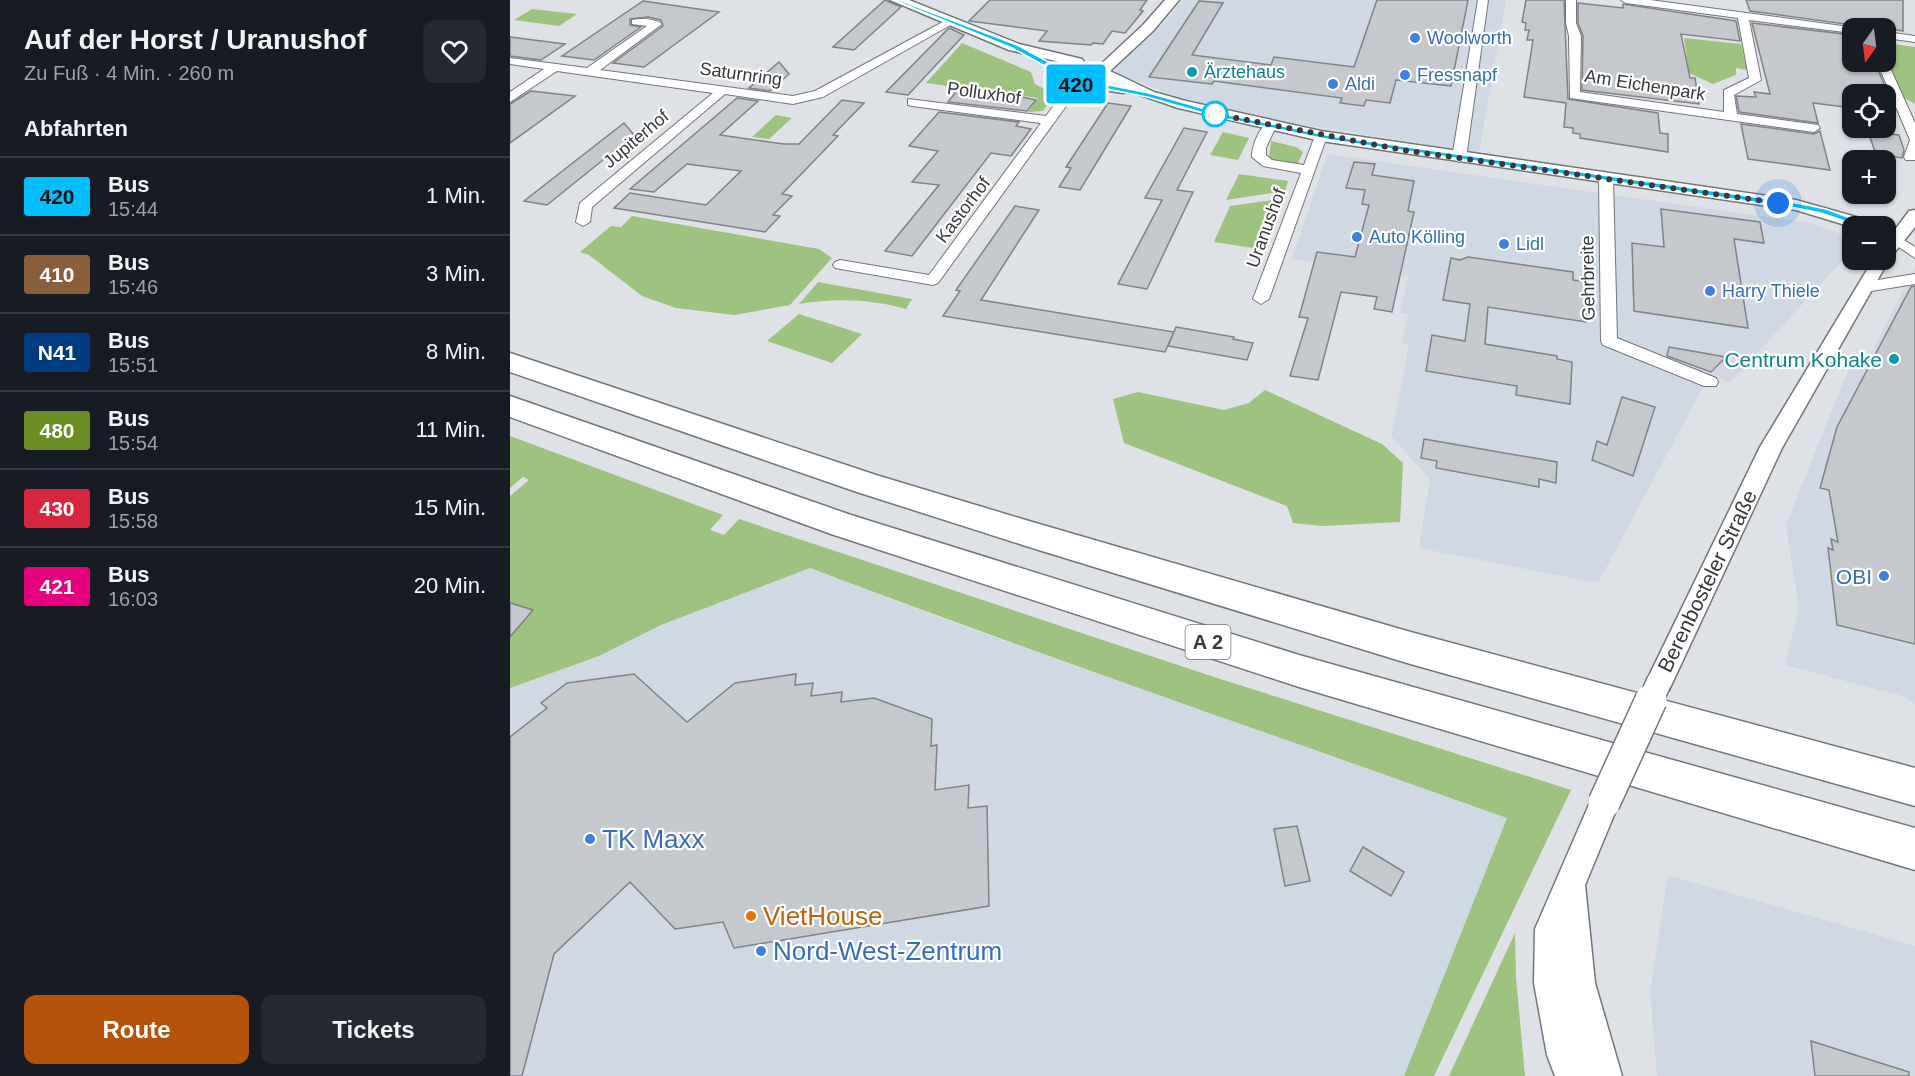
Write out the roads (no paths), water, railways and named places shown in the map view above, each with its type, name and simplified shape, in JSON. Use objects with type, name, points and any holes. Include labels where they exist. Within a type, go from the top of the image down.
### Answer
[{"type":"highway","name":"A 2","points":[[510,362],[868,484],[1029,534],[1407,647],[1915,787]]},
{"type":"highway","name":"A 2","points":[[510,406],[843,525],[1288,667],[1915,849]]},
{"type":"street","points":[[897,0],[1014,47],[1058,71],[1061,80],[1149,95],[1270,126],[1321,136],[1459,158],[1796,205],[1842,217]]},
{"type":"street","points":[[1081,84],[1095,81],[1105,72],[1172,0]]},
{"type":"street","points":[[1459,158],[1484,0]]},
{"type":"street","name":"Am Eichenpark","points":[[1571,0],[1571,23],[1575,36],[1574,95],[1814,128]]},
{"type":"street","points":[[1626,0],[1842,29]]},
{"type":"street","points":[[1732,0],[1740,15]]},
{"type":"street","name":"Am Eichenpark","points":[[1731,117],[1728,93],[1755,80],[1740,15]]},
{"type":"street","name":"Saturnring","points":[[510,61],[793,100],[819,94],[950,21]]},
{"type":"street","points":[[591,71],[657,24],[636,22]]},
{"type":"street","points":[[1896,36],[1915,39]]},
{"type":"street","points":[[1058,71],[1128,45]]},
{"type":"street","points":[[1014,47],[1101,66],[1105,72],[1149,95]]},
{"type":"street","points":[[510,98],[555,67]]},
{"type":"street","points":[[1887,72],[1915,138]]},
{"type":"street","name":"Kastorhof","points":[[840,265],[933,280],[1050,120],[1081,84]]},
{"type":"street","name":"Jupiterhof","points":[[583,222],[585,206],[723,90]]},
{"type":"street","name":"Polluxhof","points":[[912,102],[1050,120]]},
{"type":"street","name":"Uranushof","points":[[1270,126],[1259,148],[1259,157],[1268,163],[1307,170]]},
{"type":"street","name":"Uranushof","points":[[1261,299],[1321,136]]},
{"type":"street","points":[[1911,157],[1915,143]]},
{"type":"street","name":"Gehrbreite","points":[[1606,178],[1609,340],[1710,382]]},
{"type":"street","points":[[1896,235],[1915,215]]},
{"type":"street","points":[[1896,245],[1915,254]]},
{"type":"street","name":"Berenbosteler Straße","points":[[1572,1076],[1564,1055],[1551,983],[1551,929],[1604,803],[1659,682],[1771,447],[1876,270]]},
{"type":"street","points":[[1865,287],[1915,279]]},
{"type":"street","points":[[1571,886],[1578,983],[1605,1076]]},
{"type":"place","name":"Woolworth","points":[[1415,38]]},
{"type":"place","name":"Ärztehaus","points":[[1192,72]]},
{"type":"place","name":"Fressnapf","points":[[1405,75]]},
{"type":"place","name":"Aldi","points":[[1333,84]]},
{"type":"place","name":"Auto Kölling","points":[[1357,237]]},
{"type":"place","name":"Lidl","points":[[1504,244]]},
{"type":"place","name":"Harry Thiele","points":[[1710,291]]},
{"type":"place","name":"Centrum Kohake","points":[[1894,359]]},
{"type":"place","name":"OBI","points":[[1884,576]]},
{"type":"place","name":"TK Maxx","points":[[590,839]]},
{"type":"place","name":"VietHouse","points":[[751,916]]},
{"type":"place","name":"Nord-West-Zentrum","points":[[761,951]]}]
